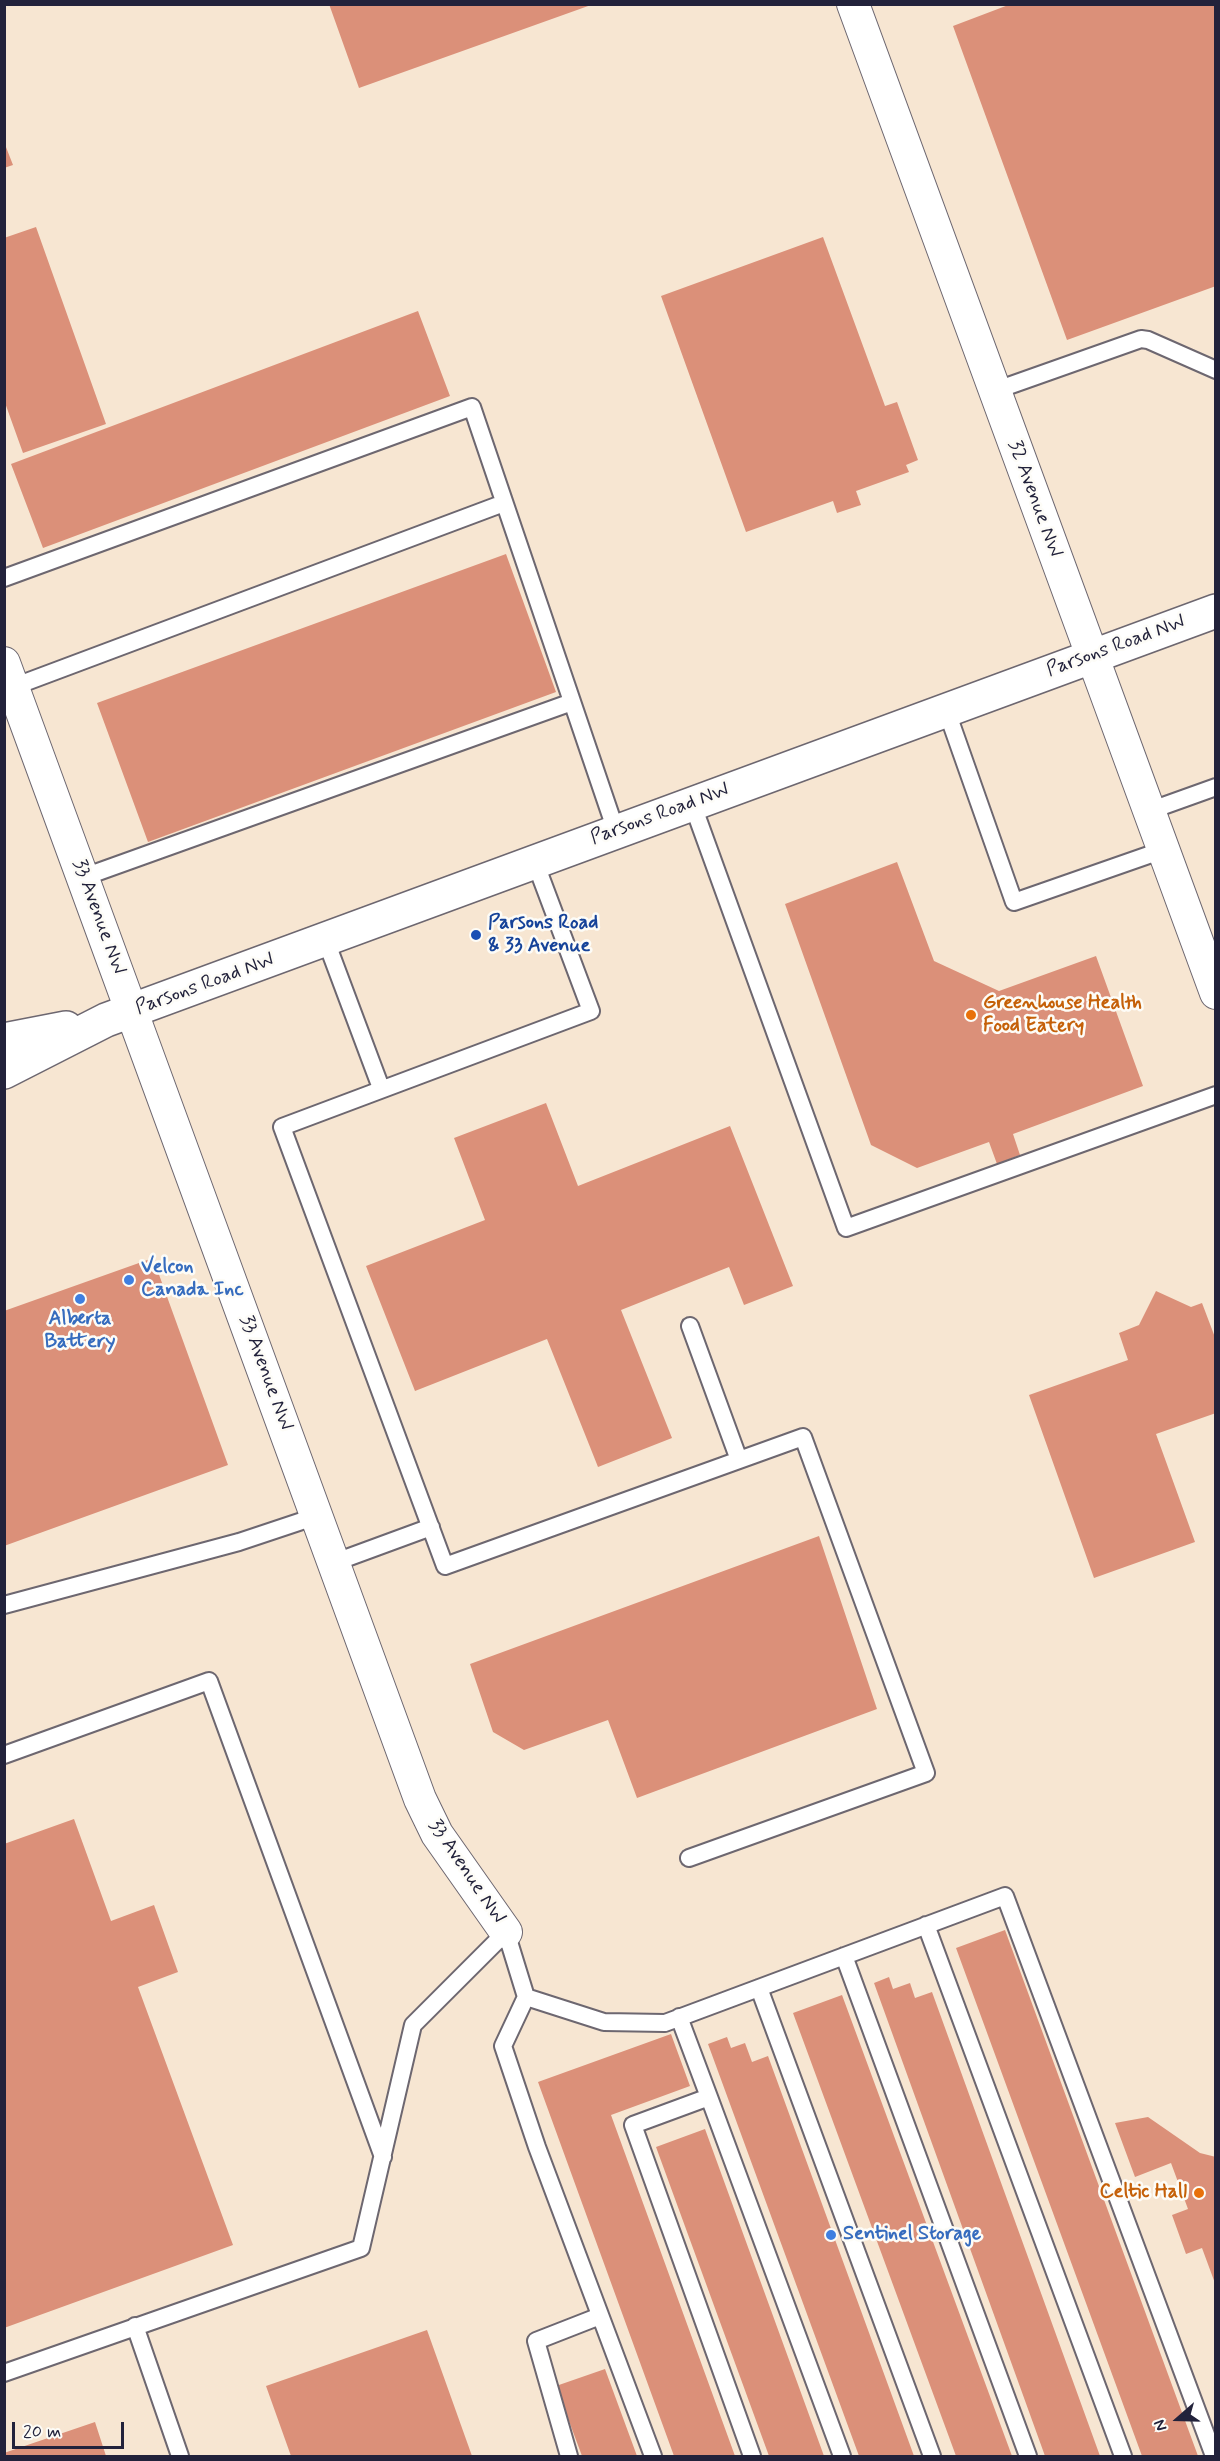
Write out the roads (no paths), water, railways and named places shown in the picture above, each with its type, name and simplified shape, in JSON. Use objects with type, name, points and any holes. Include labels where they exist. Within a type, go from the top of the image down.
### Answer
[{"type":"main road","name":"Parsons Road NW","points":[[4,1072],[119,1015],[326,941],[616,831],[1215,611]]},
{"type":"main road","name":"Parsons Road NW","points":[[4,1040],[119,1015]]},
{"type":"street","name":"32 Avenue NW","points":[[852,4],[1215,993]]},
{"type":"street","name":"33 Avenue NW","points":[[9,675],[84,877],[119,1015],[317,1516],[424,1808],[437,1834],[506,1932]]},
{"type":"lane","points":[[994,391],[1141,339],[1215,370]]},
{"type":"lane","points":[[4,578],[472,407],[616,831]]},
{"type":"lane","points":[[9,675],[504,503]]},
{"type":"lane","points":[[84,877],[572,702]]},
{"type":"lane","points":[[946,709],[1014,902],[1163,850]]},
{"type":"lane","points":[[1149,811],[1215,787]]},
{"type":"lane","points":[[692,803],[846,1228],[1215,1095]]},
{"type":"lane","points":[[535,862],[591,1011],[282,1127],[445,1566],[803,1437],[926,1773],[689,1858]]},
{"type":"lane","points":[[326,941],[381,1088]]},
{"type":"lane","points":[[690,1326],[739,1460]]},
{"type":"lane","points":[[4,1605],[239,1542],[317,1516]]},
{"type":"lane","points":[[333,1563],[431,1527]]},
{"type":"lane","points":[[4,1755],[209,1682],[383,2158]]},
{"type":"lane","points":[[526,1997],[604,2022],[666,2023],[1005,1896],[1214,2457]]},
{"type":"lane","points":[[926,1925],[1123,2457]]},
{"type":"lane","points":[[4,2373],[361,2248],[413,2025],[506,1932],[526,1997],[503,2046],[653,2457]]},
{"type":"lane","points":[[844,1956],[1028,2457]]},
{"type":"lane","points":[[759,1988],[932,2457]]},
{"type":"lane","points":[[679,2017],[842,2457]]},
{"type":"lane","points":[[709,2097],[633,2125],[752,2457]]},
{"type":"lane","points":[[569,2457],[537,2341],[600,2316]]},
{"type":"lane","points":[[135,2326],[180,2457]]},
{"type":"place","name":"Parsons Road & 33 Avenue","points":[[476,935]]},
{"type":"place","name":"Greenhouse Health Food Eatery","points":[[971,1015]]},
{"type":"place","name":"Velcon Canada Inc","points":[[129,1280]]},
{"type":"place","name":"Alberta Battery","points":[[80,1299]]},
{"type":"place","name":"Celtic Hall","points":[[1199,2193]]},
{"type":"place","name":"Sentinel Storage","points":[[831,2235]]}]
